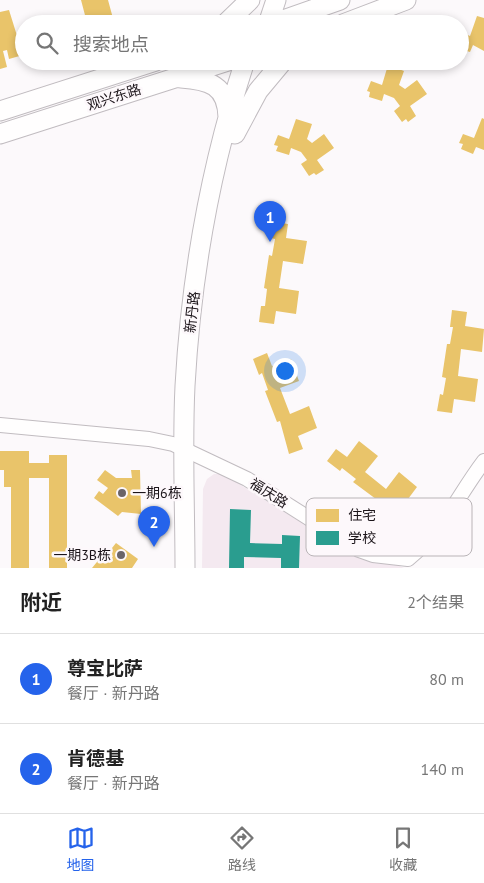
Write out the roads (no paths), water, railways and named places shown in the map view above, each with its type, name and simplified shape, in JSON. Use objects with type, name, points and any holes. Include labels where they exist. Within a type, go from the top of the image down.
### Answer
[{"type":"main road","points":[[234,15],[250,0]]},
{"type":"main road","points":[[259,15],[264,0]]},
{"type":"main road","points":[[271,15],[276,0]]},
{"type":"main road","points":[[326,0],[340,0]]},
{"type":"main road","points":[[298,15],[340,0]]},
{"type":"main road","points":[[366,15],[406,0]]},
{"type":"main road","name":"观兴东路","points":[[0,111],[128,70]]},
{"type":"main road","name":"观兴东路","points":[[0,134],[199,70]]},
{"type":"main road","name":"新丹路","points":[[185,568],[190,452],[204,309],[211,252],[243,70]]},
{"type":"main road","name":"新丹路","points":[[232,126],[252,70]]},
{"type":"main road","points":[[232,126],[276,70]]},
{"type":"main road","points":[[170,79],[201,80],[214,85],[226,102],[232,126]]},
{"type":"main road","name":"新丹路","points":[[190,452],[197,568]]},
{"type":"street","name":"福庆路","points":[[0,425],[149,439],[190,452],[247,479],[306,516]]},
{"type":"street","name":"福庆路","points":[[461,498],[484,461]]},
{"type":"street","name":"福庆路","points":[[377,556],[411,564]]},
{"type":"place","name":"尊宝比萨","points":[[270,242]]},
{"type":"place","name":"一期6栋","points":[[122,493]]},
{"type":"place","name":"肯德基","points":[[154,547]]},
{"type":"place","name":"一期3B栋","points":[[121,555]]}]
